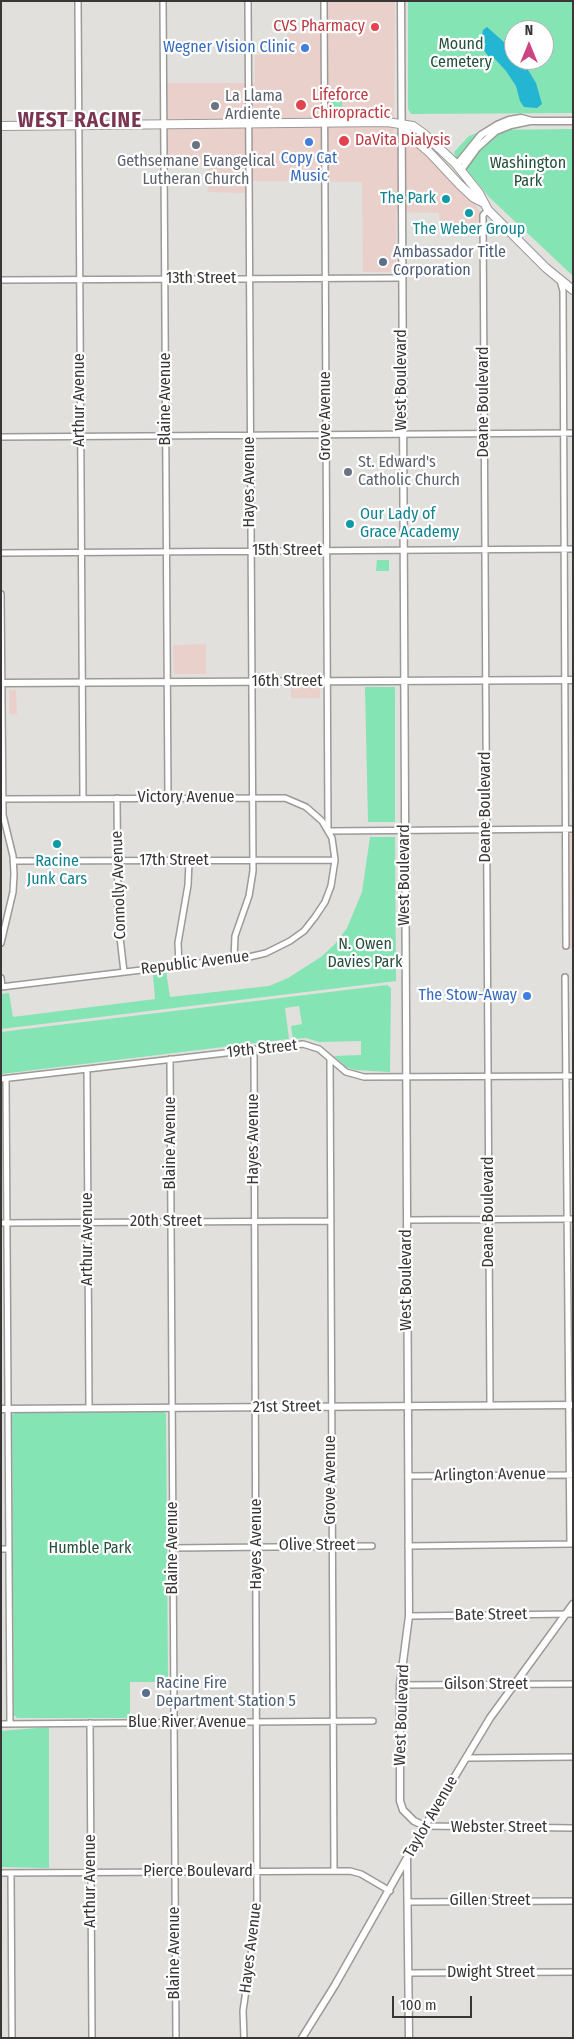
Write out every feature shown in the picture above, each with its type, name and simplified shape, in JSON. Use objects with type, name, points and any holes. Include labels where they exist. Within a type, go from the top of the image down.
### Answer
[{"type":"main road","points":[[1,126],[387,122],[413,126],[455,163],[479,193],[482,202],[488,210],[546,268],[573,290]]},
{"type":"main road","points":[[401,124],[407,133],[430,153],[474,198],[482,202]]},
{"type":"main road","points":[[430,153],[452,170],[461,170]]},
{"type":"street","name":"Arthur Avenue","points":[[78,1],[83,798]]},
{"type":"street","name":"Blaine Avenue","points":[[163,1],[168,798]]},
{"type":"street","name":"Hayes Avenue","points":[[234,959],[235,936],[251,888],[252,860],[248,1]]},
{"type":"street","name":"Grove Avenue","points":[[324,1],[328,831]]},
{"type":"street","name":"West Boulevard","points":[[401,1],[407,1220],[406,1405],[409,1616],[400,1685],[400,1801],[407,1815],[425,1826]]},
{"type":"street","points":[[455,163],[460,161],[481,135],[497,125],[521,118],[532,121],[573,121]]},
{"type":"street","points":[[461,170],[477,148],[496,131],[532,121]]},
{"type":"street","name":"Deane Boulevard","points":[[488,210],[483,215],[490,1406]]},
{"type":"street","name":"13th Street","points":[[1,280],[402,278]]},
{"type":"street","points":[[560,280],[563,291],[566,946]]},
{"type":"street","points":[[1,437],[573,433]]},
{"type":"street","name":"15th Street","points":[[1,552],[573,549]]},
{"type":"street","points":[[1,594],[2,798],[4,825],[13,862],[13,892],[1,943]]},
{"type":"street","name":"16th Street","points":[[2,683],[573,680]]},
{"type":"street","name":"Victory Avenue","points":[[2,798],[280,798],[296,802],[315,813],[328,831],[333,843],[336,860]]},
{"type":"street","name":"Connolly Avenue","points":[[117,798],[118,920],[124,972]]},
{"type":"street","points":[[328,831],[573,829]]},
{"type":"street","points":[[179,965],[178,937],[188,885],[188,860]]},
{"type":"street","name":"17th Street","points":[[13,862],[336,860]]},
{"type":"street","name":"Republic Avenue","points":[[2,987],[234,959],[274,950],[290,942],[315,917],[325,902],[331,886],[336,860]]},
{"type":"street","points":[[408,1546],[571,1544],[570,1219],[565,976]]},
{"type":"street","points":[[1,978],[2,987]]},
{"type":"street","name":"19th Street","points":[[4,1079],[303,1044],[319,1049],[346,1072],[359,1076],[573,1076]]},
{"type":"street","name":"Hayes Avenue","points":[[244,2038],[243,2011],[257,1912],[258,1722],[254,1049]]},
{"type":"street","name":"Blaine Avenue","points":[[170,1059],[176,2038]]},
{"type":"street","name":"Grove Avenue","points":[[330,1059],[330,1406],[334,1871]]},
{"type":"street","name":"Arthur Avenue","points":[[87,1069],[89,1408]]},
{"type":"street","points":[[4,1079],[5,1409],[9,1549],[10,1724]]},
{"type":"street","points":[[407,1220],[570,1219]]},
{"type":"street","name":"20th Street","points":[[4,1223],[331,1221]]},
{"type":"street","name":"21st Street","points":[[5,1409],[571,1405]]},
{"type":"street","name":"Arlington Avenue","points":[[408,1476],[571,1475]]},
{"type":"street","name":"Olive Street","points":[[173,1548],[372,1546]]},
{"type":"street","points":[[1,1549],[9,1549]]},
{"type":"street","name":"Taylor Avenue","points":[[302,2038],[336,1985],[425,1826],[490,1718],[569,1614],[573,1604]]},
{"type":"street","name":"Bate Street","points":[[409,1616],[569,1614]]},
{"type":"street","name":"Gilson Street","points":[[400,1685],[573,1684]]},
{"type":"street","name":"Blue River Avenue","points":[[1,1724],[373,1721]]},
{"type":"street","name":"Arthur Avenue","points":[[90,1723],[92,2038]]},
{"type":"street","points":[[466,1758],[573,1757]]},
{"type":"street","name":"Webster Street","points":[[425,1826],[573,1828]]},
{"type":"street","points":[[406,1859],[409,2038]]},
{"type":"street","name":"Pierce Boulevard","points":[[1,1873],[350,1871],[361,1874],[390,1891]]},
{"type":"street","points":[[11,1873],[12,2038]]},
{"type":"street","name":"Gillen Street","points":[[408,1902],[573,1901]]},
{"type":"street","name":"Dwight Street","points":[[409,1973],[573,1972]]},
{"type":"shaded area","name":"WEST RACINE","points":[[328,1],[395,1],[394,132],[412,141],[475,204],[483,215],[483,230],[459,230],[440,229],[439,213],[396,212],[396,272],[363,272],[362,182],[245,181],[245,193],[208,192],[207,164],[167,165],[166,83],[255,83],[255,55],[287,54],[287,34],[328,33]]},
{"type":"shaded area","points":[[206,644],[206,674],[174,674],[173,645]]},
{"type":"shaded area","points":[[291,687],[320,687],[320,698],[291,698]]},
{"type":"shaded area","points":[[9,690],[16,690],[17,714],[9,714]]},
{"type":"shaded area","points":[[573,833],[573,948],[570,949],[568,835]]},
{"type":"green space","name":"Mound Cemetery","points":[[408,1],[573,1],[573,113],[411,114],[408,109]]},
{"type":"green space","points":[[330,91],[342,91],[342,114],[331,114]]},
{"type":"green space","name":"Washington Park","points":[[573,129],[573,276],[489,197],[455,156],[454,152],[469,136],[484,130]]},
{"type":"green space","points":[[377,560],[389,560],[389,571],[376,571]]},
{"type":"green space","points":[[365,687],[395,687],[395,822],[368,822]]},
{"type":"green space","name":"N. Owen Davies Park","points":[[370,837],[395,837],[396,981],[1,1029],[1,994],[9,993],[13,1017],[155,999],[153,975],[166,971],[170,997],[269,986],[288,978],[321,957],[335,944],[347,928],[362,892]]},
{"type":"green space","points":[[387,985],[391,988],[390,1072],[355,1070],[346,1067],[334,1056],[361,1055],[361,1041],[319,1042],[306,1038],[293,1039],[291,1026],[302,1024],[299,1006],[285,1008],[289,1039],[1,1074],[1,1032]]},
{"type":"green space","name":"Humble Park","points":[[164,1412],[166,1414],[168,1682],[130,1682],[130,1718],[17,1718],[14,1715],[12,1415],[15,1413]]},
{"type":"green space","points":[[49,1727],[49,1868],[1,1867],[1,1731]]},
{"type":"water","points":[[487,27],[504,42],[504,69],[494,58],[489,57],[483,49],[486,44],[481,41],[483,30]]},
{"type":"water","points":[[528,70],[536,83],[542,104],[537,108],[524,107],[520,101],[516,86],[506,71]]},
{"type":"place","name":"CVS Pharmacy","points":[[375,27]]},
{"type":"place","name":"Wegner Vision Clinic","points":[[305,48]]},
{"type":"place","name":"Lifeforce Chiropractic","points":[[301,105]]},
{"type":"place","name":"La Llama Ardiente","points":[[215,106]]},
{"type":"place","name":"DaVita Dialysis","points":[[344,141]]},
{"type":"place","name":"Copy Cat Music","points":[[309,142]]},
{"type":"place","name":"Gethsemane Evangelical Lutheran Church","points":[[196,145]]},
{"type":"place","name":"The Park","points":[[446,199]]},
{"type":"place","name":"The Weber Group","points":[[469,213]]},
{"type":"place","name":"Ambassador Title Corporation","points":[[383,262]]},
{"type":"place","name":"St. Edward's Catholic Church","points":[[348,472]]},
{"type":"place","name":"Our Lady of Grace Academy","points":[[350,524]]},
{"type":"place","name":"Racine Junk Cars","points":[[57,844]]},
{"type":"place","name":"The Stow-Away","points":[[527,996]]},
{"type":"place","name":"Racine Fire Department Station 5","points":[[146,1693]]},
{"type":"district","name":"WEST RACINE","points":[[80,121]]}]
